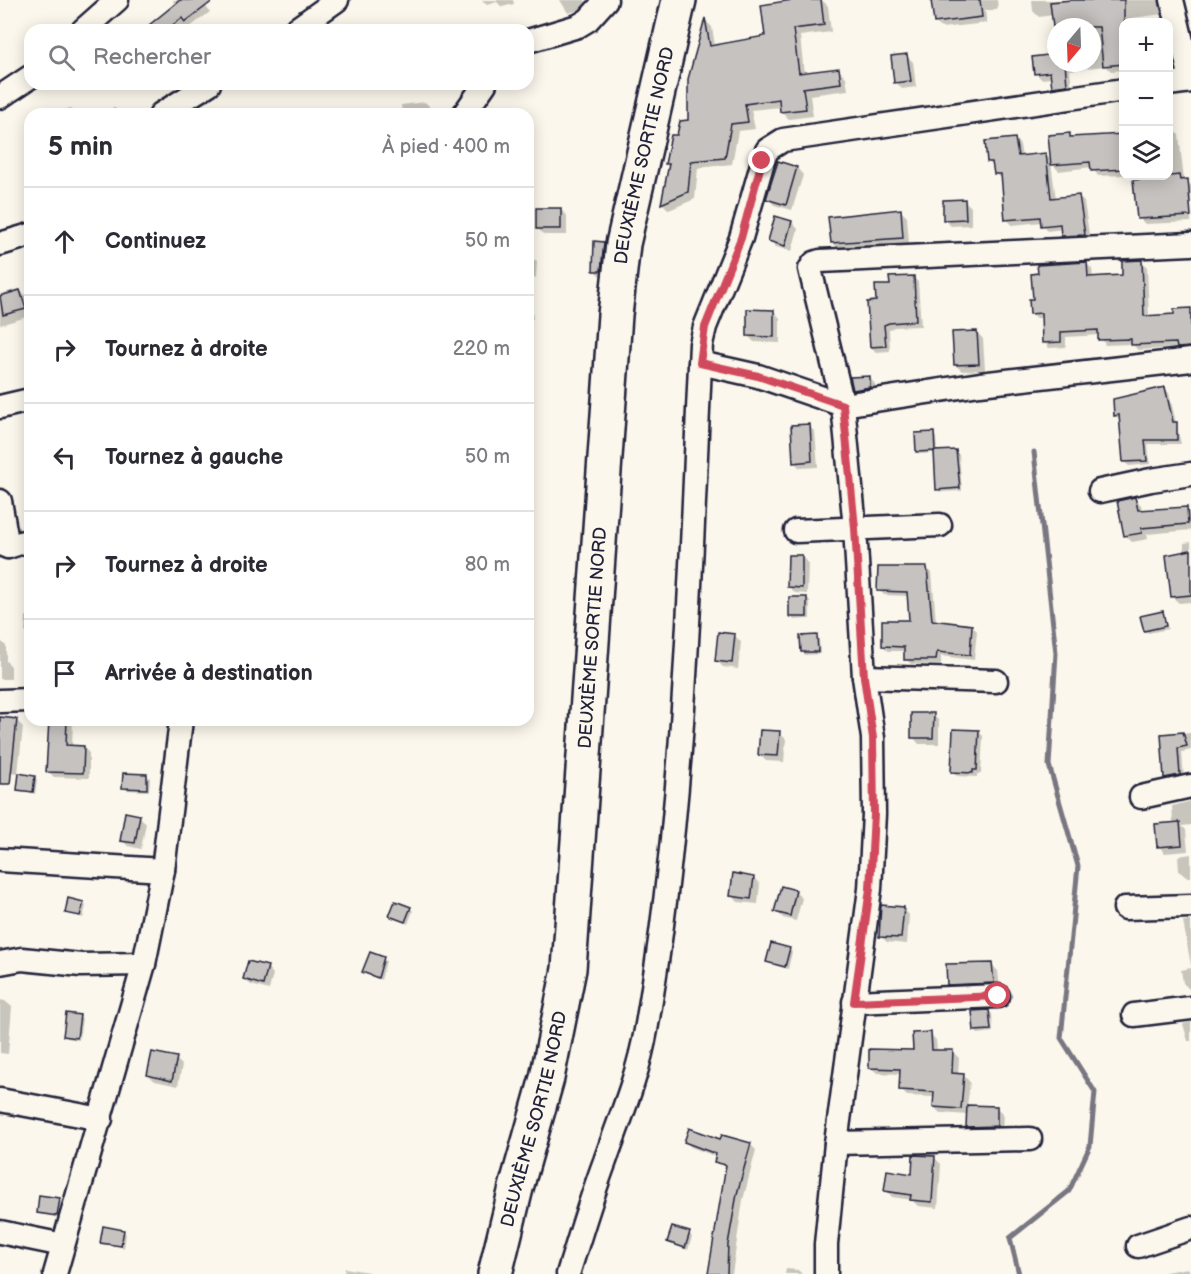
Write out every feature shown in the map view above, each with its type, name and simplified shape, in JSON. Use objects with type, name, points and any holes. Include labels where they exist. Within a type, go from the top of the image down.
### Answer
[{"type":"main road","name":"DEUXIÈME SORTIE NORD","points":[[495,1274],[547,1078],[569,969],[615,315],[626,233],[679,0]]},
{"type":"street","points":[[91,24],[117,0]]},
{"type":"street","points":[[303,24],[337,0]]},
{"type":"street","points":[[534,38],[578,26],[588,20],[606,0]]},
{"type":"street","points":[[1172,0],[1191,80],[1173,83]]},
{"type":"street","points":[[0,97],[24,81]]},
{"type":"street","points":[[171,108],[199,90]]},
{"type":"street","points":[[468,108],[481,90]]},
{"type":"street","points":[[568,1274],[604,1162],[631,1093],[646,1031],[673,839],[680,763],[700,363],[705,327],[741,238],[762,161],[774,144],[783,140],[1119,91]]},
{"type":"street","points":[[0,244],[24,237]]},
{"type":"street","points":[[826,1274],[826,1244],[836,1143],[870,889],[874,814],[873,738],[864,677],[855,528],[843,405],[810,269],[814,263],[820,261],[1191,244]]},
{"type":"street","points":[[700,363],[758,376],[843,405],[980,384],[1191,360]]},
{"type":"street","points":[[0,407],[24,401]]},
{"type":"street","points":[[1100,491],[1191,474]]},
{"type":"street","points":[[0,501],[4,546],[24,541]]},
{"type":"street","points":[[796,531],[940,525]]},
{"type":"street","points":[[864,677],[996,681]]},
{"type":"street","points":[[0,701],[24,700]]},
{"type":"street","points":[[55,1274],[144,964],[163,870],[180,726]]},
{"type":"street","points":[[1141,796],[1191,786]]},
{"type":"street","points":[[0,860],[163,870]]},
{"type":"street","points":[[1125,908],[1191,906]]},
{"type":"street","points":[[0,963],[22,958],[81,965],[144,964]]},
{"type":"street","points":[[854,1002],[998,996]]},
{"type":"street","points":[[1134,1015],[1191,1008]]},
{"type":"street","points":[[0,1100],[101,1119]]},
{"type":"street","points":[[836,1143],[1030,1139]]},
{"type":"street","points":[[1138,1246],[1191,1228]]},
{"type":"street","points":[[0,1232],[63,1245]]},
{"type":"building","points":[[180,0],[214,0],[185,22],[182,18],[174,24],[150,24]]},
{"type":"building","points":[[792,0],[821,0],[824,25],[793,29],[799,73],[839,68],[841,83],[803,88],[806,109],[780,112],[779,99],[745,104],[748,122],[731,124],[725,158],[691,161],[688,192],[661,204],[669,164],[665,164],[671,135],[677,135],[680,121],[688,120],[688,79],[705,18],[710,46],[765,36],[761,5]]},
{"type":"building","points":[[931,0],[980,0],[982,17],[934,23]]},
{"type":"building","points":[[1124,0],[1124,18],[1119,18],[1119,64],[1103,66],[1101,18],[1052,18],[1050,2]]},
{"type":"building","points":[[907,54],[911,81],[894,83],[891,56]]},
{"type":"building","points":[[1047,55],[1047,72],[1050,72],[1034,74],[1032,57]]},
{"type":"building","points":[[1050,72],[1066,72],[1067,85],[1052,87]]},
{"type":"building","points":[[1070,133],[1070,137],[1119,134],[1119,169],[1091,171],[1090,162],[1051,165],[1048,135]]},
{"type":"building","points":[[1015,138],[1018,156],[1046,153],[1051,198],[1079,195],[1085,235],[1061,236],[1060,224],[1041,226],[1040,217],[1005,220],[1001,174],[994,174],[992,162],[987,162],[985,141]]},
{"type":"building","points":[[778,161],[797,167],[786,205],[766,199]]},
{"type":"building","points":[[1179,175],[1180,180],[1188,179],[1191,216],[1137,219],[1133,180],[1173,180],[1173,176]]},
{"type":"building","points":[[965,199],[966,219],[943,220],[943,200]]},
{"type":"building","points":[[536,208],[561,208],[561,229],[536,229]]},
{"type":"building","points":[[901,209],[903,238],[831,243],[828,217]]},
{"type":"building","points":[[775,216],[792,221],[785,246],[768,241]]},
{"type":"building","points":[[594,241],[604,242],[601,271],[593,271]]},
{"type":"building","points":[[1142,260],[1144,316],[1174,314],[1174,309],[1191,308],[1191,347],[1177,348],[1176,343],[1131,345],[1131,339],[1098,340],[1098,330],[1061,332],[1061,342],[1042,343],[1041,313],[1030,314],[1029,299],[1033,299],[1031,274],[1038,273],[1037,265],[1087,262],[1088,277],[1122,275],[1122,261]]},
{"type":"building","points":[[914,276],[916,321],[884,325],[886,346],[870,347],[867,302],[876,301],[875,285],[890,285],[889,277]]},
{"type":"building","points":[[20,290],[24,310],[3,315],[0,296]]},
{"type":"building","points":[[747,309],[774,310],[774,337],[747,336]]},
{"type":"building","points":[[977,331],[979,364],[954,365],[952,332]]},
{"type":"building","points":[[870,376],[870,387],[853,390],[850,377]]},
{"type":"building","points":[[1165,387],[1173,422],[1177,422],[1177,440],[1145,440],[1147,461],[1123,462],[1119,415],[1114,416],[1113,399]]},
{"type":"building","points":[[810,424],[812,461],[793,463],[791,425]]},
{"type":"building","points":[[934,432],[935,451],[916,452],[915,433]]},
{"type":"building","points":[[956,450],[960,488],[936,490],[934,451]]},
{"type":"building","points":[[1135,497],[1138,510],[1187,507],[1188,524],[1141,528],[1142,533],[1124,536],[1117,501]]},
{"type":"building","points":[[1191,550],[1191,595],[1171,597],[1166,555]]},
{"type":"building","points":[[788,555],[802,555],[802,588],[787,587]]},
{"type":"building","points":[[878,567],[927,567],[932,620],[972,625],[970,655],[937,652],[936,660],[904,660],[904,647],[882,646],[882,620],[909,620],[907,592],[877,591]]},
{"type":"building","points":[[789,597],[807,597],[807,617],[789,617]]},
{"type":"building","points":[[1163,611],[1166,626],[1144,631],[1140,616]]},
{"type":"building","points":[[718,632],[735,634],[732,663],[715,661]]},
{"type":"building","points":[[817,635],[818,652],[801,652],[800,636]]},
{"type":"building","points":[[911,713],[934,713],[933,738],[911,738]]},
{"type":"building","points":[[0,717],[17,719],[10,784],[0,784]]},
{"type":"building","points":[[49,726],[67,726],[66,745],[84,746],[83,773],[46,772]]},
{"type":"building","points":[[953,729],[979,730],[977,770],[973,770],[973,773],[951,772]]},
{"type":"building","points":[[760,730],[780,731],[778,756],[758,755]]},
{"type":"building","points":[[1183,732],[1187,746],[1178,748],[1180,775],[1164,778],[1161,734]]},
{"type":"building","points":[[19,773],[35,776],[33,792],[17,790]]},
{"type":"building","points":[[123,773],[147,774],[147,789],[122,788]]},
{"type":"building","points":[[125,812],[140,815],[135,843],[120,841]]},
{"type":"building","points":[[1180,822],[1182,845],[1157,847],[1155,824]]},
{"type":"building","points":[[733,873],[754,877],[751,899],[730,896]]},
{"type":"building","points":[[781,886],[796,890],[790,916],[774,912]]},
{"type":"building","points":[[68,898],[84,902],[80,916],[65,913]]},
{"type":"building","points":[[395,901],[411,907],[405,922],[389,916]]},
{"type":"building","points":[[881,905],[904,907],[901,938],[879,937]]},
{"type":"building","points":[[771,943],[790,948],[785,967],[766,962]]},
{"type":"building","points":[[370,952],[384,957],[378,978],[362,972]]},
{"type":"building","points":[[248,961],[268,966],[263,985],[243,979]]},
{"type":"building","points":[[992,963],[994,983],[947,985],[946,964]]},
{"type":"building","points":[[989,1010],[991,1030],[974,1031],[972,1011]]},
{"type":"building","points":[[66,1013],[80,1015],[77,1038],[63,1036]]},
{"type":"building","points":[[931,1032],[932,1050],[953,1050],[952,1073],[964,1074],[961,1109],[933,1107],[934,1092],[899,1090],[900,1069],[869,1068],[869,1049],[913,1050],[912,1033]]},
{"type":"building","points":[[152,1052],[177,1057],[172,1081],[147,1075]]},
{"type":"building","points":[[967,1105],[997,1106],[997,1126],[966,1127]]},
{"type":"building","points":[[689,1128],[720,1139],[722,1135],[751,1143],[737,1194],[728,1244],[727,1274],[708,1274],[726,1165],[714,1162],[716,1154],[684,1142]]},
{"type":"building","points":[[913,1155],[935,1156],[932,1202],[910,1200],[911,1195],[884,1191],[887,1170],[912,1174]]},
{"type":"building","points":[[39,1195],[60,1198],[57,1216],[37,1213]]},
{"type":"building","points":[[103,1226],[124,1230],[121,1246],[100,1243]]},
{"type":"building","points":[[672,1227],[690,1232],[685,1248],[667,1242]]},
{"type":"waterway","points":[[1019,1274],[1010,1238],[1069,1191],[1090,1146],[1095,1092],[1061,1038],[1078,866],[1049,765],[1056,653],[1034,452]]},
{"type":"route","points":[[762,161],[741,238],[705,327],[700,363],[758,376],[843,405],[855,528],[864,677],[873,738],[874,814],[870,889],[854,1002],[998,996]]}]
